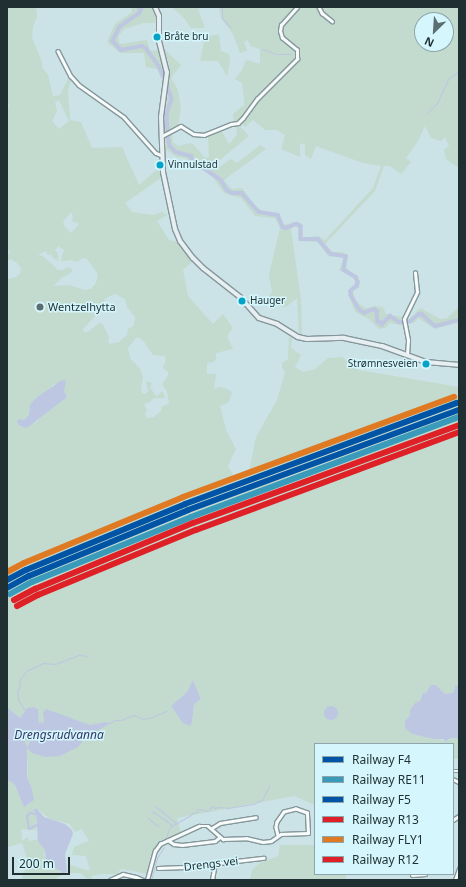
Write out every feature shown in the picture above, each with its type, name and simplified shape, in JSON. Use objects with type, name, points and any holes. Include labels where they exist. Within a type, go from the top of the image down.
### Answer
[{"type":"main road","points":[[155,7],[159,16],[159,42],[167,69],[161,112],[165,135],[161,155],[170,212],[180,241],[199,265],[240,297],[256,316],[263,320],[277,324],[300,338],[344,338],[382,346],[429,362],[459,365]]},
{"type":"street","points":[[165,135],[181,126],[194,134],[204,135],[231,124],[238,123],[257,99],[297,59],[297,50],[282,38],[280,31],[284,21],[297,7]]},
{"type":"street","points":[[319,7],[322,13],[332,21]]},
{"type":"street","points":[[58,51],[71,76],[79,85],[124,117],[156,154],[161,155]]},
{"type":"street","points":[[407,355],[408,340],[404,322],[406,314],[417,292],[415,273]]},
{"type":"street","points":[[147,880],[155,851],[160,844],[199,826],[205,825],[212,828],[220,837],[228,840],[250,838],[263,842],[273,840],[278,835],[308,833],[307,813],[296,810],[284,812],[276,822],[278,835]]},
{"type":"street","points":[[212,828],[220,824],[256,817]]},
{"type":"street","points":[[168,840],[174,844],[182,845],[215,840],[220,837]]},
{"type":"street","name":"Drengs vei","points":[[158,868],[264,858]]},
{"type":"street","points":[[212,880],[215,863]]},
{"type":"street","points":[[455,880],[459,868]]},
{"type":"street","points":[[110,880],[123,874],[143,880]]},
{"type":"street","points":[[412,875],[413,880]]},
{"type":"green space","points":[[7,7],[36,7],[37,17],[33,26],[32,38],[41,59],[43,69],[48,75],[53,96],[60,95],[70,75],[72,78],[68,89],[70,120],[81,122],[92,148],[122,147],[139,185],[159,168],[161,178],[125,203],[132,212],[153,215],[162,212],[167,215],[157,221],[169,240],[178,242],[192,262],[183,270],[188,296],[213,324],[223,314],[233,328],[227,336],[233,349],[216,353],[216,359],[214,362],[207,363],[207,374],[216,374],[214,389],[219,387],[225,388],[232,392],[229,402],[220,406],[226,430],[236,449],[228,466],[235,478],[249,471],[256,437],[277,400],[285,372],[282,368],[282,363],[288,359],[289,337],[292,338],[291,348],[301,355],[295,367],[303,372],[315,369],[328,358],[342,357],[359,370],[459,387],[459,686],[455,685],[453,693],[445,694],[436,685],[426,694],[423,693],[420,701],[405,721],[412,734],[447,741],[451,738],[459,738],[459,759],[454,759],[454,743],[314,743],[314,805],[294,796],[177,818],[181,833],[162,841],[154,852],[148,874],[121,869],[117,874],[100,874],[92,876],[91,880],[88,880],[81,873],[68,873],[68,864],[90,871],[86,856],[72,855],[74,847],[89,841],[82,829],[75,832],[70,824],[50,819],[36,808],[33,810],[36,813],[36,830],[21,829],[22,841],[28,837],[29,841],[39,839],[45,850],[44,855],[49,865],[60,870],[62,875],[54,880],[23,880],[22,876],[28,861],[22,843],[7,847],[7,782],[10,781],[15,785],[24,806],[28,805],[33,800],[31,786],[27,778],[28,765],[24,740],[30,733],[31,738],[28,744],[78,747],[87,736],[110,724],[106,722],[90,725],[56,714],[50,710],[43,718],[45,722],[39,723],[38,709],[34,707],[25,710],[20,718],[7,707],[7,279],[16,277],[20,274],[21,268],[16,262],[10,259],[7,261],[7,255],[11,252],[7,249],[7,115],[9,104],[7,103]],"holes":[[[59,100],[69,121],[59,129],[52,121],[57,111],[55,102]],[[71,212],[73,216],[72,221],[79,224],[71,233],[65,227],[63,222]],[[58,246],[64,250],[61,258],[62,261],[71,260],[78,262],[82,258],[87,259],[98,274],[96,283],[91,289],[85,290],[69,285],[54,286],[60,279],[72,272],[72,269],[67,267],[63,270],[58,270],[43,256],[38,255],[46,251],[48,255],[51,254],[53,258],[59,261],[57,258],[59,257],[55,250]],[[115,294],[125,299],[127,307],[135,317],[133,326],[128,329],[127,335],[119,342],[110,344],[108,342],[109,337],[102,323],[99,323],[88,332],[84,332],[83,329],[95,316],[106,298]],[[136,338],[140,338],[153,355],[165,356],[166,359],[163,368],[168,372],[168,376],[162,384],[167,392],[169,404],[161,407],[162,410],[154,417],[147,418],[145,414],[147,411],[144,404],[150,402],[154,398],[165,398],[164,395],[162,391],[158,396],[155,395],[150,387],[152,383],[146,381],[148,391],[146,394],[142,393],[141,388],[143,378],[140,369],[130,358],[128,348]],[[54,384],[64,391],[66,395],[35,423],[22,427],[20,426],[17,422],[19,419],[24,420],[29,415],[30,405],[36,398],[44,394]],[[193,680],[201,699],[194,704],[192,722],[183,723],[177,713],[180,698],[187,692]]]},
{"type":"green space","points":[[131,7],[152,7],[156,18],[155,23],[143,23],[124,29],[118,37],[120,44],[147,40],[150,51],[159,50],[166,73],[165,85],[157,69],[146,67],[144,53],[120,53],[107,42],[115,24],[132,12]]},
{"type":"green space","points":[[172,7],[204,7],[198,9],[205,28],[191,28],[183,17]]},
{"type":"green space","points":[[219,7],[459,7],[459,166],[457,167],[446,159],[444,150],[449,146],[445,137],[441,141],[431,138],[425,126],[418,141],[406,158],[411,162],[401,174],[390,166],[384,166],[375,191],[325,244],[332,252],[342,252],[348,256],[346,268],[358,277],[360,282],[359,288],[353,292],[355,299],[360,305],[366,308],[376,306],[383,307],[386,314],[403,317],[404,322],[404,318],[410,319],[420,308],[441,319],[447,318],[459,307],[459,322],[438,328],[432,327],[418,318],[414,323],[404,323],[404,326],[390,323],[385,328],[379,329],[369,319],[355,312],[349,296],[349,290],[356,285],[356,282],[352,277],[339,270],[344,258],[340,256],[328,256],[318,242],[300,241],[298,238],[298,227],[295,226],[291,229],[301,300],[302,337],[299,336],[297,298],[286,307],[280,306],[268,297],[272,292],[269,275],[280,228],[275,218],[255,216],[241,198],[224,193],[212,176],[185,158],[176,157],[163,147],[164,111],[170,74],[169,64],[164,49],[181,65],[171,78],[178,90],[181,108],[178,126],[172,135],[173,142],[178,146],[192,143],[205,158],[209,157],[208,136],[221,130],[229,144],[237,135],[236,124],[238,124],[249,136],[215,164],[219,167],[231,159],[237,163],[260,145],[266,149],[224,180],[232,189],[242,188],[256,207],[262,211],[279,215],[284,225],[299,222],[302,225],[303,237],[318,236],[325,240],[373,188],[381,166],[363,163],[316,146],[311,159],[305,155],[305,145],[300,143],[300,157],[281,149],[285,135],[277,130],[265,130],[253,120],[245,127],[239,121],[234,122],[233,114],[244,105],[242,83],[235,79],[242,70],[246,60],[260,64],[260,49],[250,46],[248,40],[244,42],[247,51],[240,53],[233,34],[221,18]]},
{"type":"green space","points":[[219,34],[221,51],[229,54],[230,62],[227,76],[218,61],[200,61],[205,37]]},
{"type":"green space","points":[[280,845],[314,845],[314,875],[346,875],[346,880],[250,880],[252,870],[260,863],[278,856]]},
{"type":"water","points":[[62,380],[66,381],[64,391],[67,397],[27,428],[20,426],[17,422],[19,419],[24,420],[29,415],[30,405],[36,398]]},
{"type":"water","points":[[193,680],[201,699],[194,704],[192,722],[190,726],[183,723],[171,706],[187,692]]},
{"type":"water","points":[[431,685],[436,685],[445,694],[453,693],[455,685],[459,686],[459,738],[451,738],[446,741],[443,739],[434,739],[412,734],[405,728],[405,721],[410,715],[410,710],[415,703],[420,701],[423,693],[426,693]]},
{"type":"water","points":[[328,706],[334,706],[338,710],[338,716],[334,720],[328,720],[324,716],[324,710]]},
{"type":"water","name":"Drengsrudvanna","points":[[7,707],[20,718],[27,708],[34,707],[38,709],[39,723],[44,722],[43,713],[46,709],[90,725],[106,722],[110,724],[87,736],[78,747],[60,756],[45,757],[32,753],[27,748],[27,778],[31,786],[34,800],[24,807],[15,785],[10,781],[7,782]],"holes":[[[30,733],[31,738],[27,748],[24,740]]]},
{"type":"water","points":[[36,808],[44,817],[65,824],[72,830],[73,834],[65,854],[67,872],[62,874],[60,870],[46,861],[45,850],[38,841],[36,813],[33,810]]},
{"type":"waterway","points":[[138,7],[141,9],[140,13],[120,27],[113,41],[121,50],[142,46],[146,48],[159,66],[172,99],[167,114],[168,136],[170,146],[176,152],[191,156],[193,161],[221,180],[227,190],[232,193],[242,193],[259,212],[278,215],[283,227],[286,228],[296,224],[301,226],[301,239],[318,239],[331,254],[346,256],[344,270],[356,277],[358,282],[357,286],[351,291],[351,295],[359,309],[364,313],[374,309],[377,311],[378,322],[383,323],[390,316],[399,322],[409,322],[419,314],[422,314],[435,326],[459,320]]},
{"type":"waterway","points":[[222,7],[222,18],[231,28]]},
{"type":"waterway","points":[[262,49],[276,54],[291,54]]},
{"type":"waterway","points":[[426,114],[437,103],[448,79],[459,71]]},
{"type":"waterway","points":[[378,322],[379,325],[382,326],[384,321]]},
{"type":"waterway","points":[[25,710],[18,700],[17,692],[20,686],[19,681],[26,671],[43,663],[55,664],[79,655],[88,656]]},
{"type":"waterway","points":[[110,723],[114,720],[121,720],[133,715],[143,719],[167,711]]},
{"type":"waterway","points":[[166,837],[170,827],[192,813],[197,812],[198,809],[208,811],[212,806],[215,808],[228,808],[253,804],[262,800],[269,786]]},
{"type":"waterway","points":[[155,806],[176,823]]},
{"type":"waterway","points":[[152,811],[172,825]]},
{"type":"waterway","points":[[36,814],[30,813],[27,816],[29,829],[37,825]]},
{"type":"waterway","points":[[148,818],[158,826]]},
{"type":"waterway","points":[[151,880],[157,858],[164,847]]},
{"type":"rail line","name":"FLY1","points":[[7,572],[24,563],[183,497],[454,397]]},
{"type":"rail line","name":"F5","points":[[7,580],[26,570],[185,504],[457,403]]},
{"type":"rail line","name":"F4","points":[[7,588],[29,576],[188,510],[459,410]]},
{"type":"rail line","name":"RE11","points":[[10,594],[32,582],[191,517],[459,417]]},
{"type":"rail line","name":"R13","points":[[14,600],[35,589],[193,523],[459,425]]},
{"type":"rail line","name":"R12","points":[[17,606],[38,595],[196,530],[459,432]]},
{"type":"place","name":"Bråte bru","points":[[157,37]]},
{"type":"place","name":"Vinnulstad","points":[[160,165]]},
{"type":"place","name":"Hauger","points":[[242,301]]},
{"type":"place","name":"Wentzelhytta","points":[[40,307]]},
{"type":"place","name":"Strømnesveien","points":[[426,364]]}]
